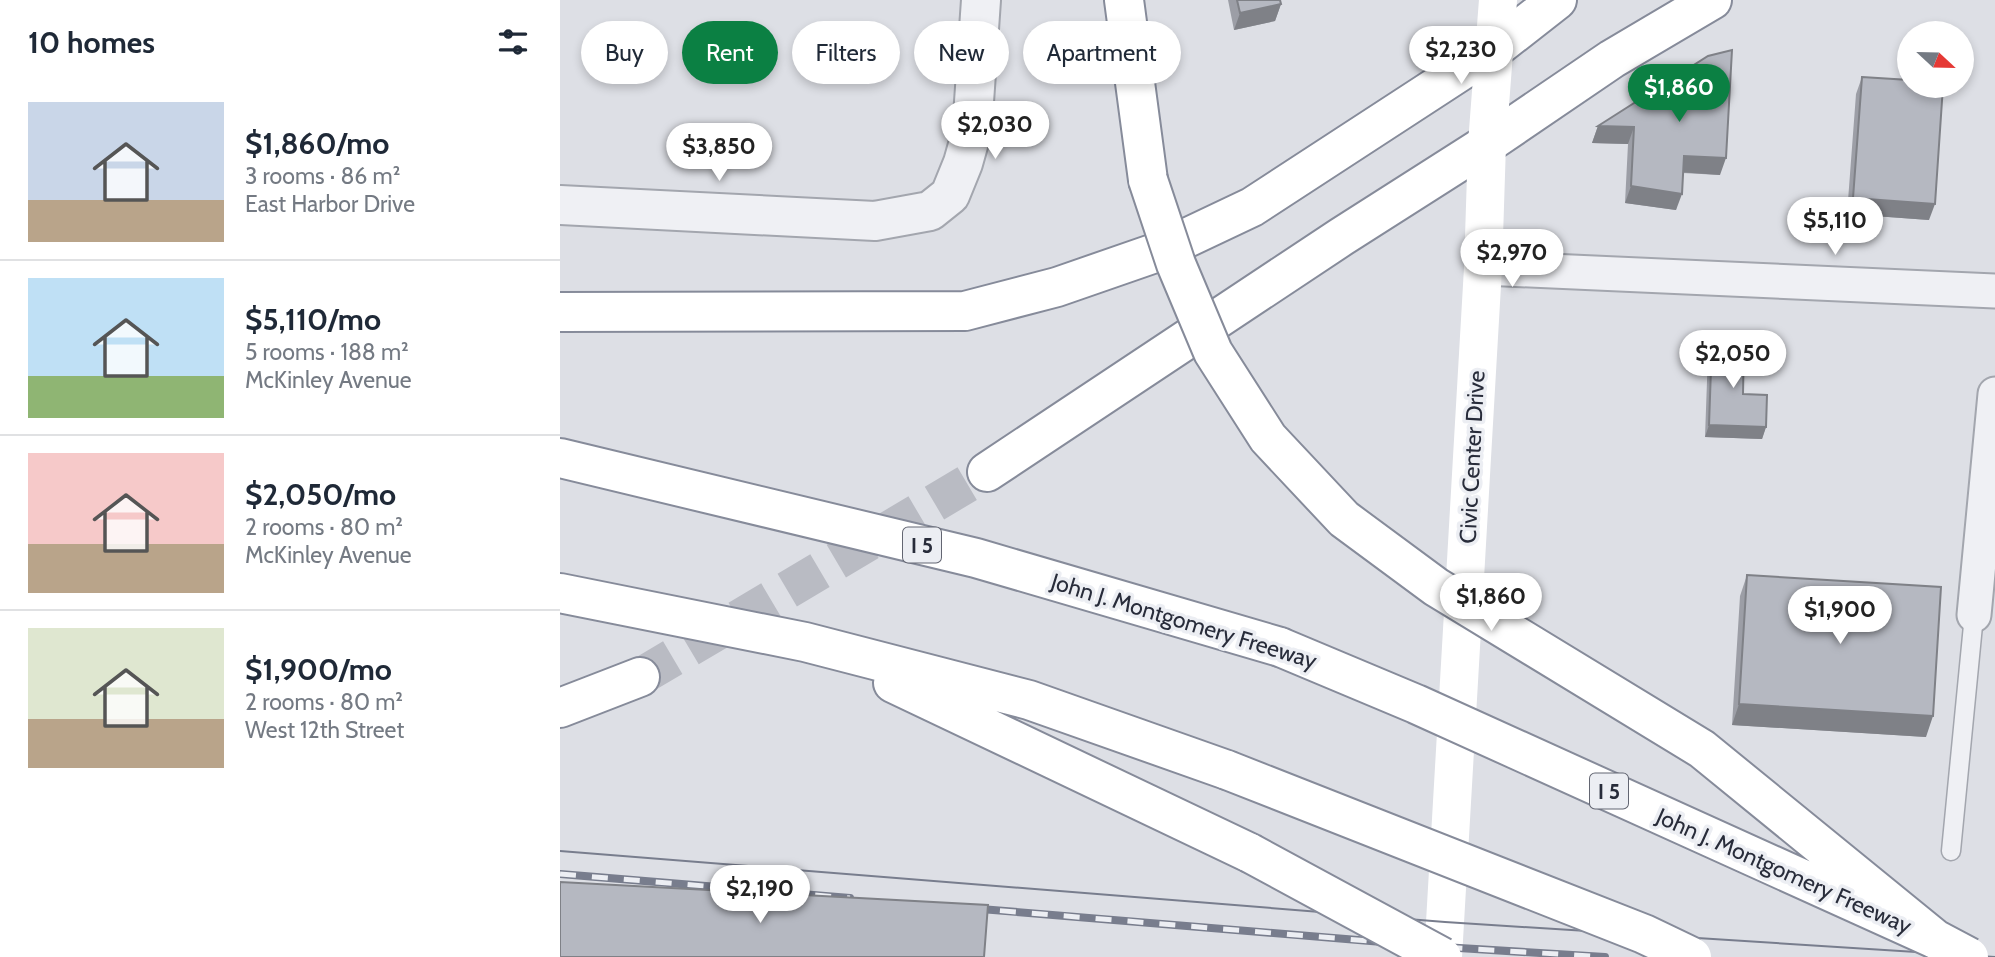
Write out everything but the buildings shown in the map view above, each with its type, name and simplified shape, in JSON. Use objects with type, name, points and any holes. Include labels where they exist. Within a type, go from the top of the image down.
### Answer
[{"type":"main road","points":[[1124,0],[1148,180],[1176,264],[1213,352],[1268,438],[1344,519],[1436,587],[1702,749],[1935,939]]},
{"type":"main road","name":"Civic Center Drive","points":[[1443,957],[1483,268],[1487,144],[1498,0]]},
{"type":"main road","points":[[560,312],[965,311],[1057,287],[1156,253],[1252,207],[1493,50],[1557,0]]},
{"type":"main road","points":[[987,472],[1612,59],[1712,0]]},
{"type":"main road","name":"John J. Montgomery Freeway","points":[[560,458],[976,558],[1280,647],[1429,710],[1935,939],[1969,957]]},
{"type":"main road","points":[[560,593],[805,642],[1030,700],[1227,770],[1644,934],[1692,957]]},
{"type":"main road","points":[[805,642],[1019,741],[1250,853],[1443,957]]},
{"type":"main road","points":[[560,708],[640,677]]},
{"type":"street","points":[[560,205],[875,221],[930,211],[950,195],[972,131],[981,0]]},
{"type":"street","points":[[1483,268],[1995,291]]},
{"type":"street","points":[[1974,615],[1993,444],[1995,394]]},
{"type":"lane","points":[[1951,851],[1974,615]]},
{"type":"tunnel","points":[[640,677],[987,472]]},
{"type":"tram line","points":[[560,851],[1445,922],[1995,957]]},
{"type":"railway","points":[[560,874],[850,898]]},
{"type":"railway","points":[[968,908],[1443,947],[1605,957]]}]
